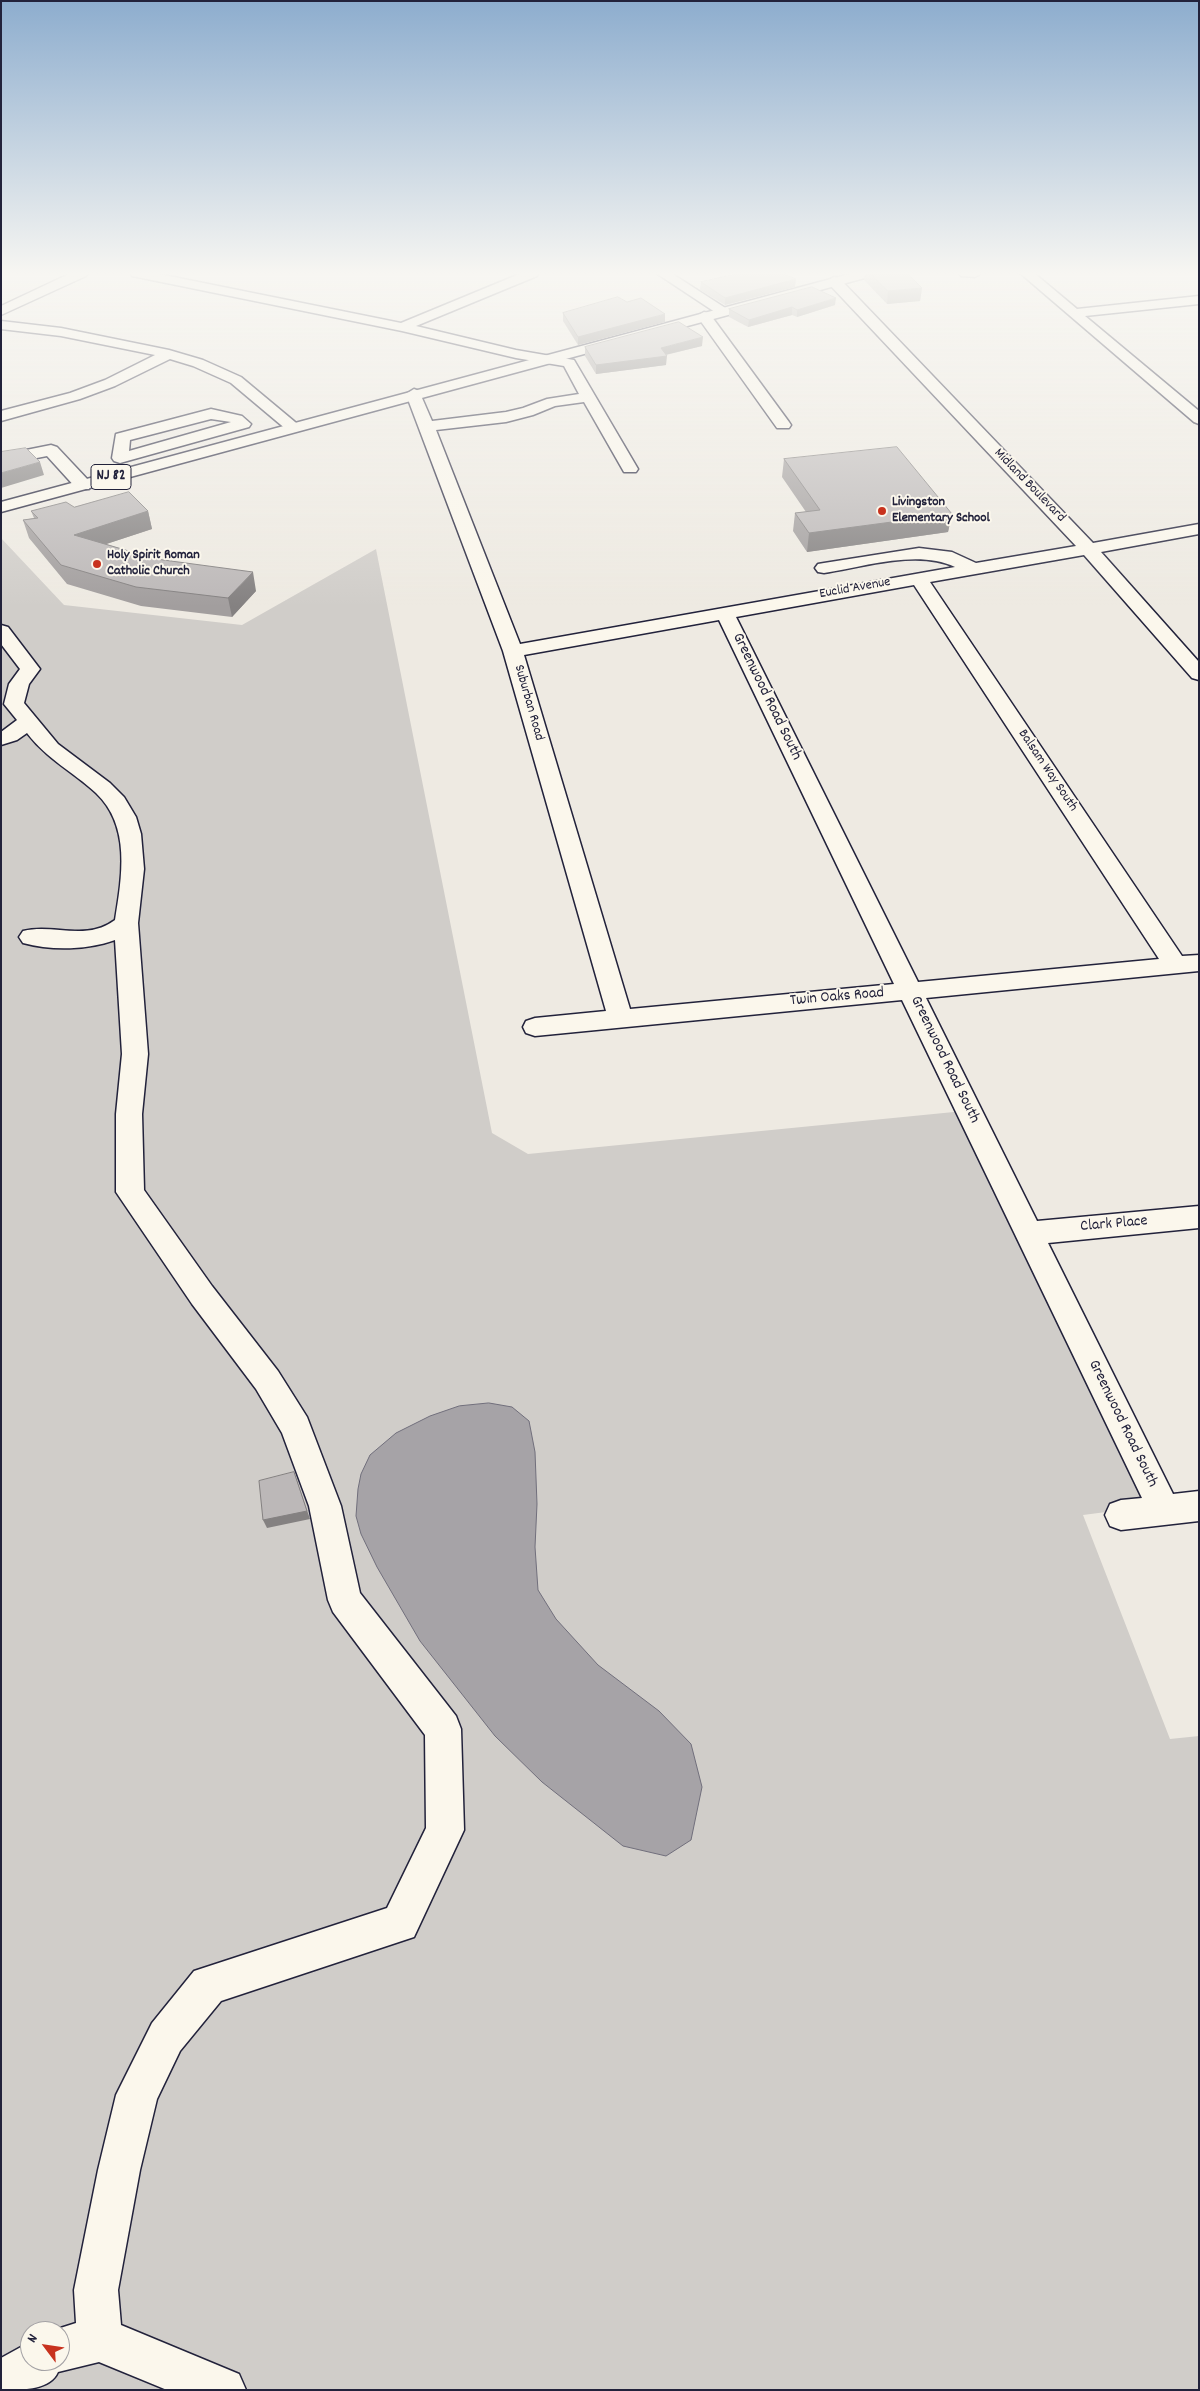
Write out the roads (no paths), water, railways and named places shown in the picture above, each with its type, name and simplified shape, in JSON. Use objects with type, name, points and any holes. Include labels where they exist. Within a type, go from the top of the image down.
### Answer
[{"type":"street","points":[[1,416],[75,396],[106,385]]},
{"type":"street","points":[[242,385],[293,427]]},
{"type":"street","name":"NJ 82","points":[[1,507],[449,385]]},
{"type":"street","points":[[582,385],[630,469]]},
{"type":"street","points":[[754,385],[783,425]]},
{"type":"street","name":"Midland Boulevard","points":[[932,385],[1088,548],[1199,674]]},
{"type":"street","points":[[1158,385],[1199,419]]},
{"type":"street","name":"Suburban Road","points":[[414,394],[513,651],[620,1018]]},
{"type":"street","points":[[427,426],[506,417],[528,412],[552,402],[589,397]]},
{"type":"street","points":[[210,414],[237,419],[243,424],[224,429],[120,458],[122,437],[210,414]]},
{"type":"street","points":[[1,460],[51,450],[83,485]]},
{"type":"street","name":"Euclid Avenue","points":[[513,651],[971,568],[1199,529]]},
{"type":"street","points":[[824,568],[919,553],[946,556],[971,568]]},
{"type":"street","name":"Balsam Way South","points":[[918,578],[1187,964]]},
{"type":"street","name":"Greenwood Road South","points":[[724,612],[1164,1509]]},
{"type":"street","points":[[1,631],[30,669],[20,684],[14,704],[51,748],[104,789],[119,805],[132,834],[134,874],[126,923],[135,1054],[129,1114],[130,1192],[202,1295],[267,1380],[296,1427],[325,1506],[345,1600],[443,1729],[445,1830],[400,1923],[208,1985],[166,2037],[137,2094],[119,2170],[96,2290],[80,2344],[224,2390]]},
{"type":"street","points":[[1,740],[10,736],[30,721]]},
{"type":"street","points":[[30,937],[71,941],[114,932],[126,923]]},
{"type":"street","name":"Twin Oaks Road","points":[[534,1027],[1187,964]]},
{"type":"street","name":"Clark Place","points":[[1029,1233],[1199,1217]]},
{"type":"street","points":[[1121,1515],[1199,1506]]},
{"type":"street","points":[[1,2383],[22,2371]]},
{"type":"place","name":"Livingston Elementary School","points":[[882,511]]},
{"type":"place","name":"Holy Spirit Roman Catholic Church","points":[[97,564]]}]
